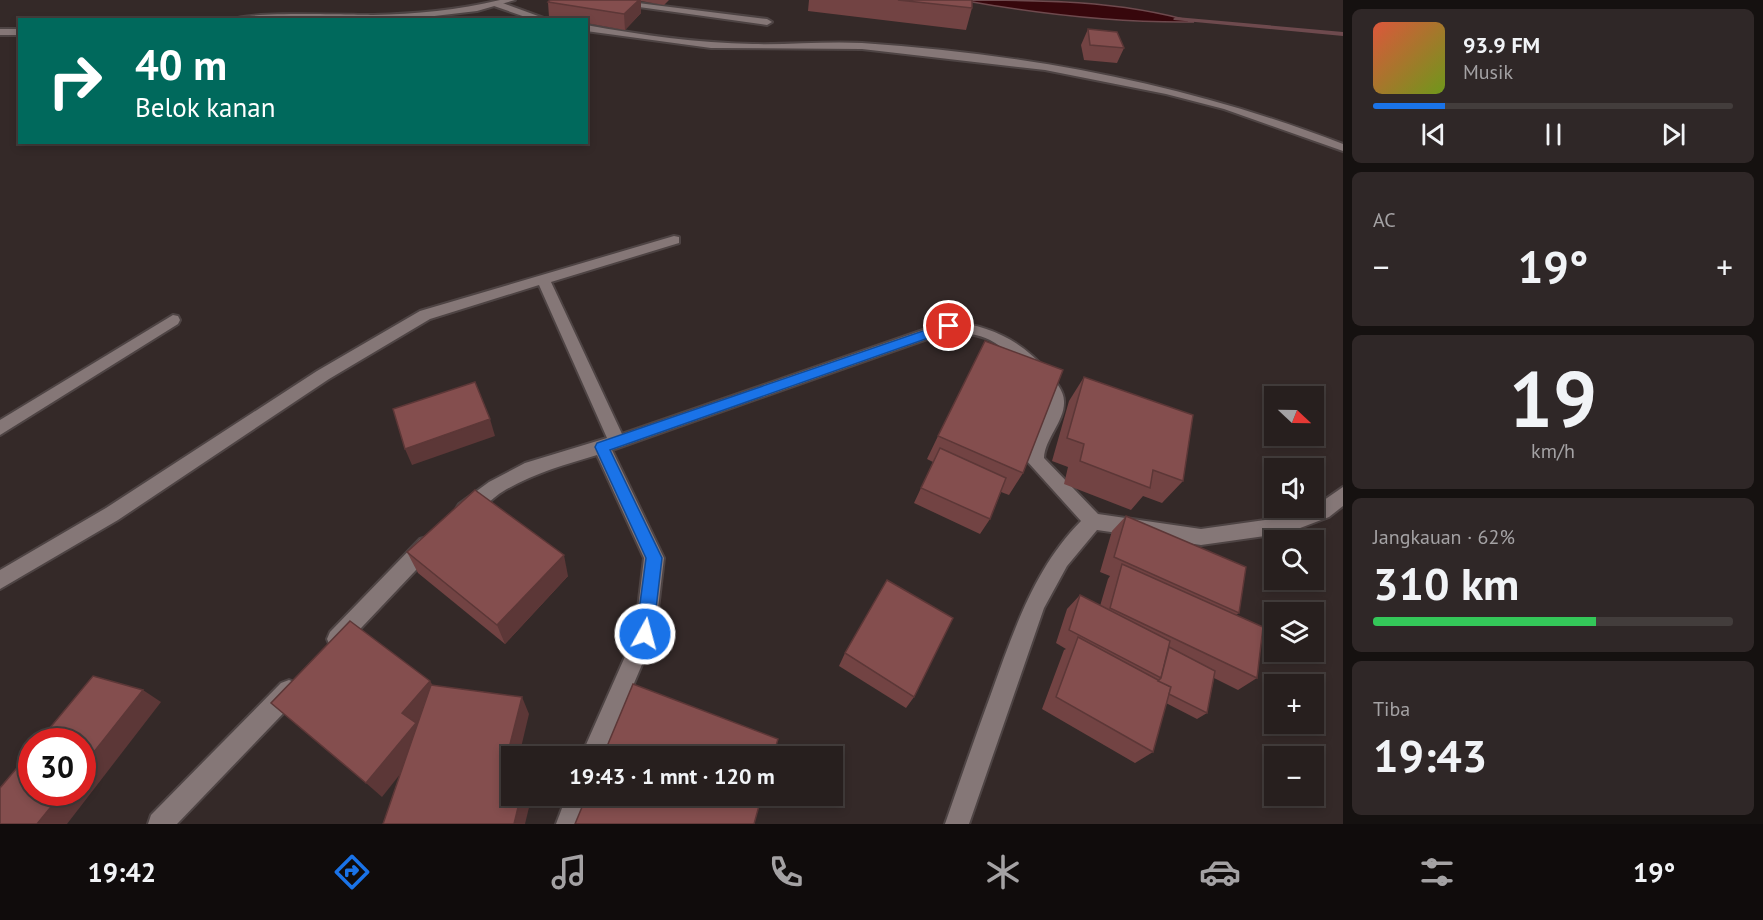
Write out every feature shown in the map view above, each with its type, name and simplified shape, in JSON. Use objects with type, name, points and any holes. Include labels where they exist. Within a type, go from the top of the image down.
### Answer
[{"type":"street","points":[[324,18],[411,16],[511,0]]},
{"type":"street","points":[[593,0],[767,22]]},
{"type":"street","points":[[497,4],[539,18]]},
{"type":"street","points":[[588,28],[666,42],[755,47],[823,44],[862,46],[1025,64],[1150,86],[1276,123],[1343,148]]},
{"type":"street","points":[[0,32],[18,32]]},
{"type":"street","points":[[0,580],[112,514],[322,375],[425,315],[674,240]]},
{"type":"street","points":[[543,279],[654,558],[645,634],[596,746]]},
{"type":"street","points":[[0,428],[173,320]]},
{"type":"street","points":[[455,517],[495,487],[531,468],[609,445],[949,326],[975,329],[1002,339],[1052,388],[1056,400],[1052,414],[1034,447],[1035,460],[1093,521],[1201,537],[1287,525],[1323,511],[1343,495]]},
{"type":"street","points":[[957,824],[1012,664],[1051,572],[1077,535],[1093,521]]},
{"type":"street","points":[[328,649],[439,533]]},
{"type":"street","points":[[160,824],[305,675]]},
{"type":"street","points":[[568,824],[575,806]]},
{"type":"shaded area","points":[[961,0],[1049,1],[1108,5],[1194,22],[1078,17]]},
{"type":"building","points":[[550,0],[639,0],[624,14],[548,2]]},
{"type":"building","points":[[898,0],[972,0],[972,8]]},
{"type":"building","points":[[1088,29],[1117,32],[1124,48],[1090,45]]},
{"type":"building","points":[[985,341],[1063,370],[1023,473],[938,436]]},
{"type":"building","points":[[1084,377],[1193,415],[1183,481],[1153,470],[1150,488],[1080,461],[1084,444],[1067,438]]},
{"type":"building","points":[[475,382],[490,419],[405,449],[393,409]]},
{"type":"building","points":[[940,448],[1006,478],[990,519],[921,488]]},
{"type":"building","points":[[475,490],[564,555],[497,625],[407,552]]},
{"type":"building","points":[[1126,516],[1246,567],[1239,613],[1114,557]]},
{"type":"building","points":[[1122,564],[1263,627],[1257,678],[1110,608]]},
{"type":"building","points":[[887,580],[953,618],[914,697],[845,653]]},
{"type":"building","points":[[1080,595],[1170,641],[1161,678],[1069,630]]},
{"type":"building","points":[[350,621],[430,681],[402,713],[416,723],[366,783],[271,703]]},
{"type":"building","points":[[1078,637],[1171,687],[1153,752],[1056,697]]},
{"type":"building","points":[[1169,647],[1215,671],[1207,713],[1169,694],[1171,687],[1158,681],[1161,678]]},
{"type":"building","points":[[93,676],[143,690],[96,749],[96,728],[50,728]]},
{"type":"building","points":[[633,684],[778,739],[776,746],[607,746]]},
{"type":"building","points":[[431,685],[522,697],[510,746],[501,746],[501,806],[518,806],[514,824],[383,824]]},
{"type":"building","points":[[18,767],[18,806],[52,806],[37,824],[0,824],[0,788]]},
{"type":"building","points":[[582,806],[759,806],[754,824],[575,824]]},
{"type":"waterway","points":[[1176,19],[1343,34]]},
{"type":"route","points":[[645,634],[654,558],[602,447],[949,326]]}]
